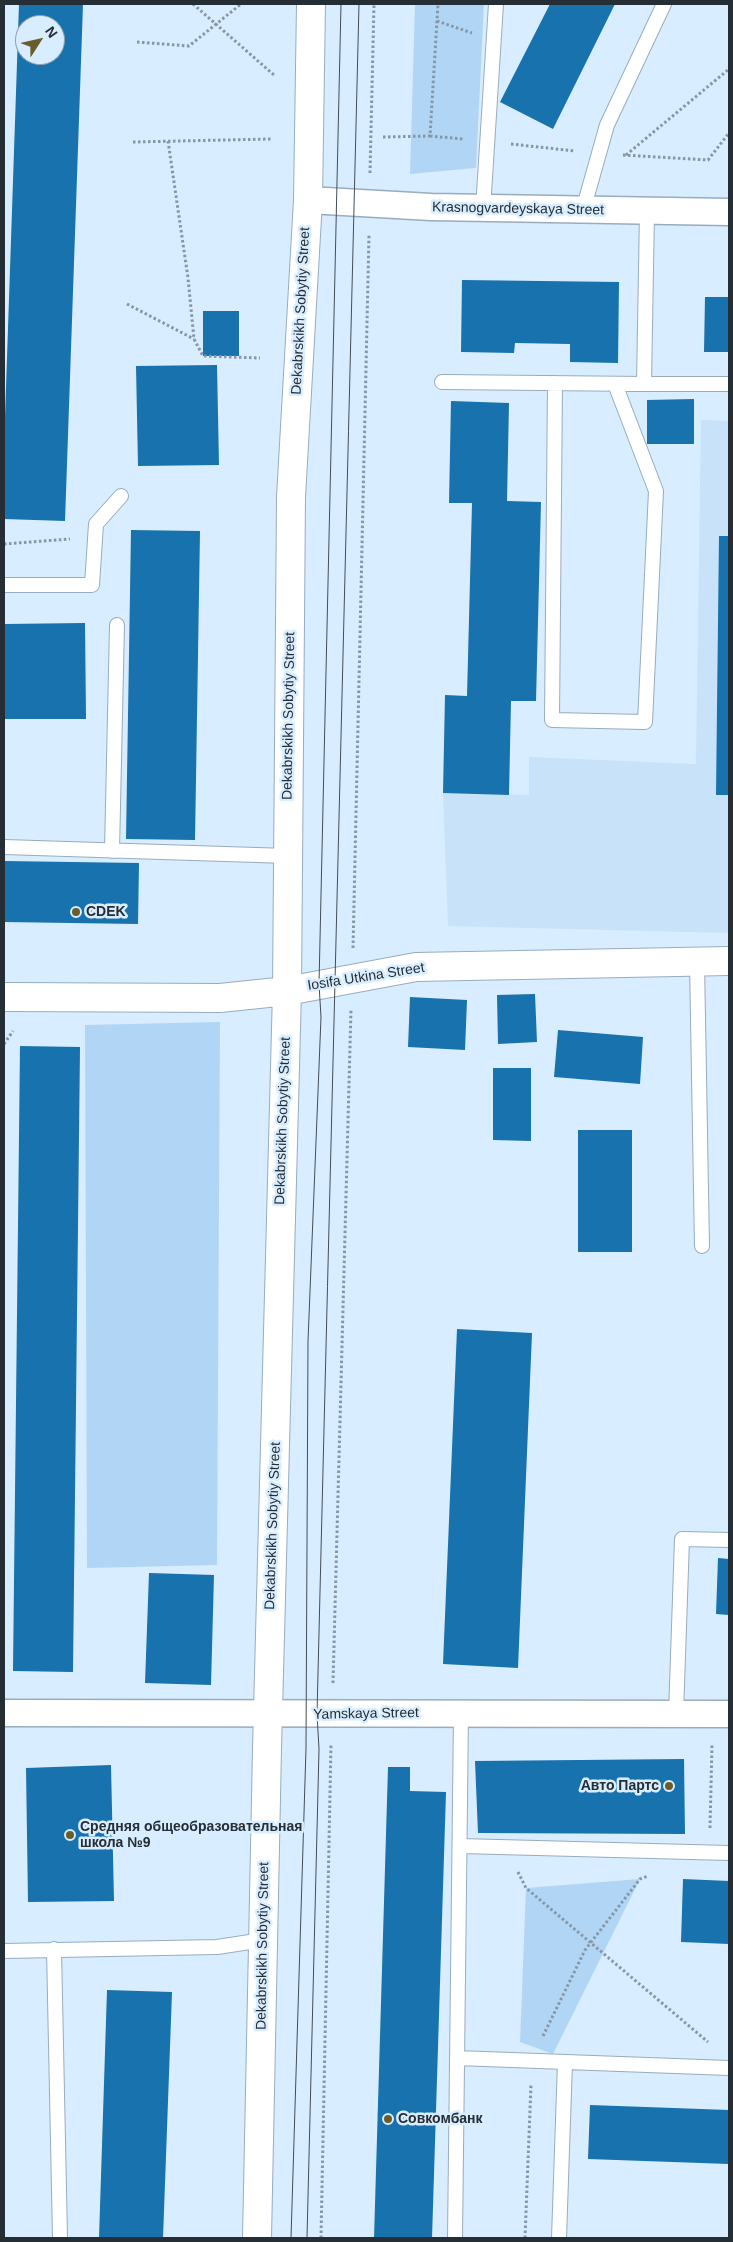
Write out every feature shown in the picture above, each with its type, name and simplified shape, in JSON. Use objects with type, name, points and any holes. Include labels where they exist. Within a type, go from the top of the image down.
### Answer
[{"type":"main road","name":"Dekabrskikh Sobytiy Street","points":[[257,2238],[268,1714],[287,991],[291,497],[308,200],[311,4]]},
{"type":"main road","name":"Iosifa Utkina Street","points":[[4,997],[220,998],[287,991],[416,967],[729,961]]},
{"type":"street","name":"Krasnogvardeyskaya Street","points":[[308,200],[483,209],[729,212]]},
{"type":"street","name":"Yamskaya Street","points":[[4,1713],[729,1714]]},
{"type":"lane","points":[[483,209],[496,4]]},
{"type":"lane","points":[[583,210],[607,125],[664,4]]},
{"type":"lane","points":[[644,384],[647,211]]},
{"type":"lane","points":[[442,382],[729,384]]},
{"type":"lane","points":[[555,383],[552,720],[645,722],[656,491],[615,384]]},
{"type":"lane","points":[[4,585],[92,585],[96,524],[121,496]]},
{"type":"lane","points":[[112,851],[117,625]]},
{"type":"lane","points":[[4,847],[288,856]]},
{"type":"lane","points":[[697,962],[702,1246]]},
{"type":"lane","points":[[676,1714],[682,1539],[729,1540]]},
{"type":"lane","points":[[455,2238],[461,1713]]},
{"type":"lane","points":[[460,1846],[729,1853]]},
{"type":"lane","points":[[4,1951],[217,1946],[263,1940]]},
{"type":"lane","points":[[54,1949],[60,2238]]},
{"type":"lane","points":[[457,2058],[729,2068]]},
{"type":"lane","points":[[559,2238],[565,2062]]},
{"type":"path","points":[[193,4],[274,75]]},
{"type":"path","points":[[137,42],[189,46],[241,4]]},
{"type":"path","points":[[321,2238],[374,4]]},
{"type":"path","points":[[430,136],[438,4]]},
{"type":"path","points":[[437,21],[494,41]]},
{"type":"path","points":[[626,155],[729,69]]},
{"type":"path","points":[[383,137],[430,136],[599,153],[708,160],[729,133]]},
{"type":"path","points":[[132,142],[271,139]]},
{"type":"path","points":[[168,141],[188,278],[194,339],[203,356],[260,358]]},
{"type":"path","points":[[127,304],[194,339]]},
{"type":"path","points":[[4,544],[95,537]]},
{"type":"path","points":[[4,1044],[13,1031]]},
{"type":"path","points":[[710,1853],[712,1736]]},
{"type":"path","points":[[505,1847],[526,1888],[715,2048]]},
{"type":"path","points":[[525,2238],[532,2061],[590,1942],[640,1879],[649,1876]]},
{"type":"shaded area","points":[[415,4],[484,4],[476,168],[410,174]]},
{"type":"shaded area","points":[[701,420],[729,421],[729,933],[448,926],[443,793],[529,795],[529,757],[696,764]]},
{"type":"shaded area","points":[[220,1022],[217,1565],[87,1568],[85,1025]]},
{"type":"shaded area","points":[[640,1879],[553,2054],[520,2042],[526,1888]]},
{"type":"building","points":[[19,4],[83,4],[65,521],[4,519],[4,446],[17,65],[65,65],[65,15],[19,15]]},
{"type":"building","points":[[550,4],[615,4],[553,129],[500,102]]},
{"type":"building","points":[[462,280],[619,282],[618,363],[570,362],[570,344],[515,343],[514,353],[461,352]]},
{"type":"building","points":[[705,297],[729,297],[729,352],[704,352]]},
{"type":"building","points":[[203,311],[239,311],[239,356],[203,356]]},
{"type":"building","points":[[217,365],[219,465],[138,466],[136,366]]},
{"type":"building","points":[[694,399],[694,444],[647,444],[647,400]]},
{"type":"building","points":[[451,401],[509,403],[507,501],[541,502],[536,701],[511,701],[509,795],[443,793],[445,695],[467,696],[472,503],[449,503]]},
{"type":"building","points":[[131,530],[200,531],[195,840],[126,839]]},
{"type":"building","points":[[719,536],[729,536],[729,795],[716,795]]},
{"type":"building","points":[[85,623],[86,719],[4,719],[4,624]]},
{"type":"building","points":[[4,861],[139,863],[138,924],[4,922]]},
{"type":"building","points":[[535,994],[537,1042],[498,1044],[497,995]]},
{"type":"building","points":[[410,997],[467,1000],[465,1050],[408,1047]]},
{"type":"building","points":[[558,1030],[643,1037],[640,1084],[554,1077]]},
{"type":"building","points":[[20,1046],[80,1047],[73,1672],[13,1671]]},
{"type":"building","points":[[493,1068],[531,1068],[531,1141],[493,1140]]},
{"type":"building","points":[[578,1130],[632,1130],[632,1252],[578,1252]]},
{"type":"building","points":[[457,1329],[532,1333],[518,1668],[443,1664]]},
{"type":"building","points":[[718,1558],[729,1559],[729,1615],[716,1614]]},
{"type":"building","points":[[149,1573],[214,1575],[211,1685],[145,1683]]},
{"type":"building","points":[[684,1759],[685,1834],[478,1833],[475,1761]]},
{"type":"building","name":"Средняя общеобразовательная школа №9","points":[[111,1765],[114,1901],[28,1902],[26,1768]]},
{"type":"building","points":[[388,1767],[410,1767],[410,1791],[446,1792],[432,2238],[374,2238]]},
{"type":"building","points":[[683,1879],[729,1881],[729,1944],[681,1942]]},
{"type":"building","points":[[107,1990],[172,1992],[163,2238],[99,2238]]},
{"type":"building","points":[[590,2105],[729,2110],[729,2164],[588,2159]]},
{"type":"tram line","points":[[291,2238],[306,1748],[308,1341],[321,1017],[319,984],[341,4]]},
{"type":"tram line","points":[[307,2238],[319,1749],[317,1714],[359,4]]},
{"type":"place","name":"CDEK","points":[[76,912]]},
{"type":"place","name":"Авто Партс","points":[[669,1786]]},
{"type":"place","name":"Средняя общеобразовательная школа №9","points":[[70,1835]]},
{"type":"place","name":"Совкомбанк","points":[[388,2119]]}]
